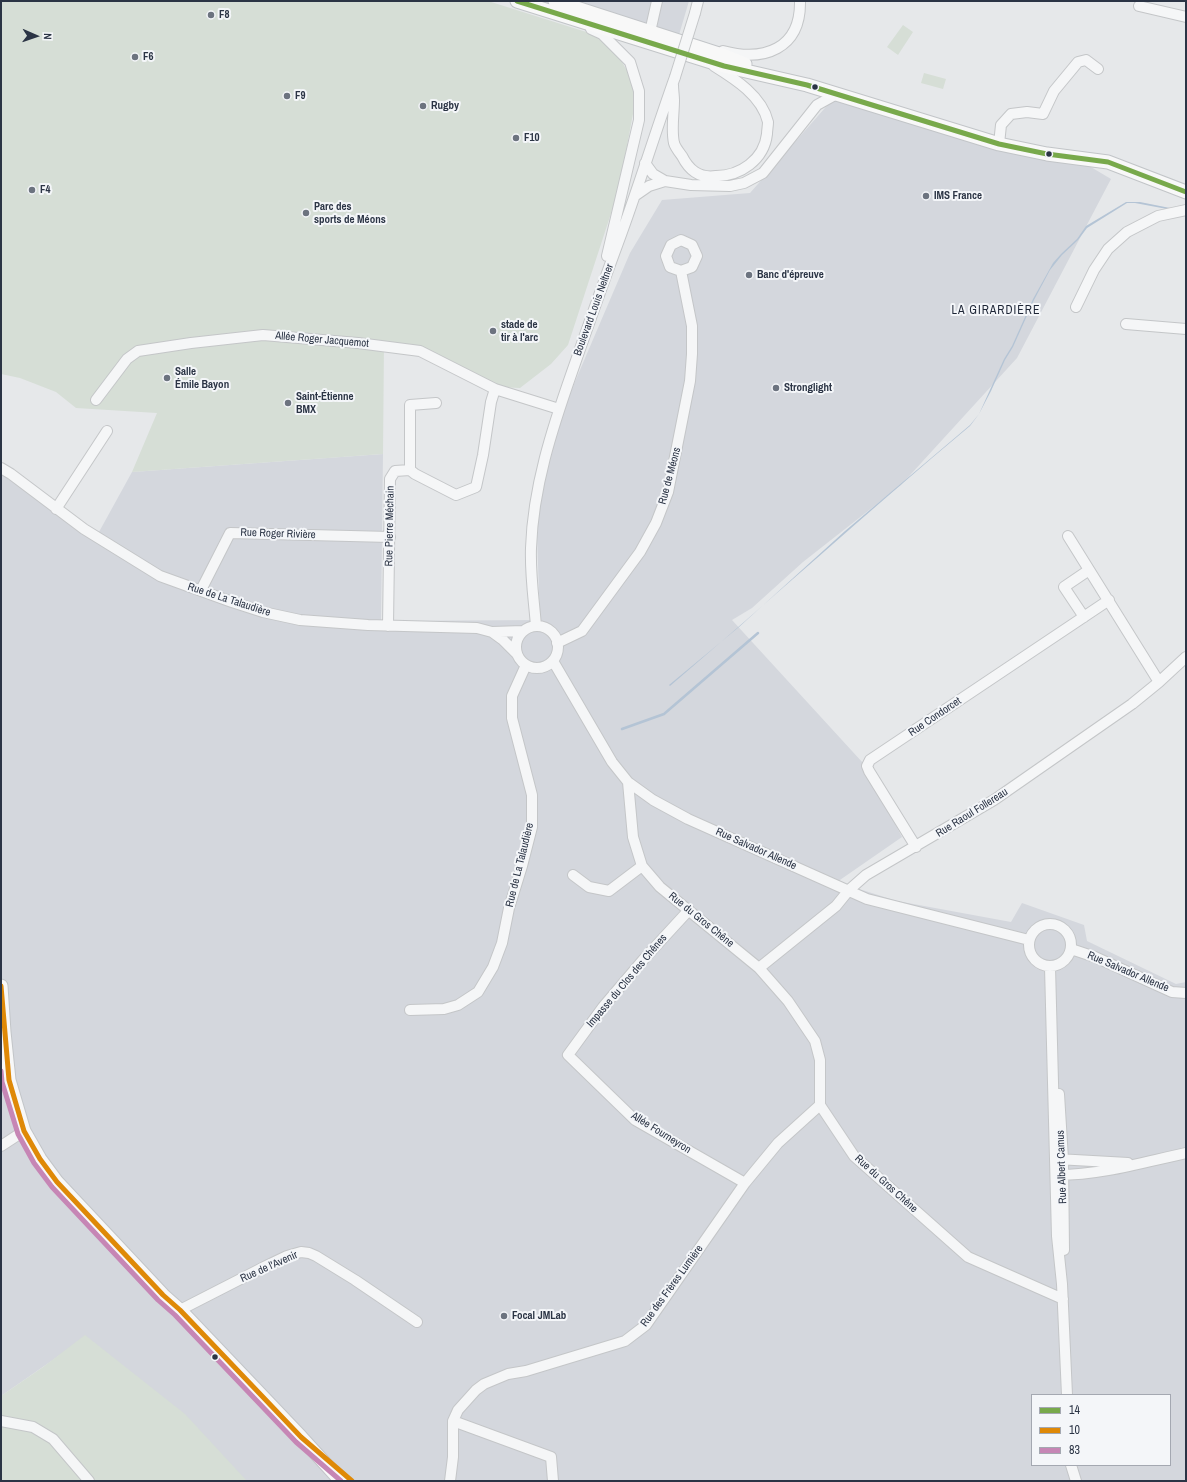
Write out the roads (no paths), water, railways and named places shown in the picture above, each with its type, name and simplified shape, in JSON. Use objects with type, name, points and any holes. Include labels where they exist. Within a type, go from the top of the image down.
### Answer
[{"type":"main road","points":[[517,1],[555,7],[650,32],[664,41]]},
{"type":"main road","points":[[555,7],[664,41],[724,66],[786,80],[999,144],[1047,154],[1108,162],[1186,192]]},
{"type":"main road","points":[[1,986],[2,1014],[9,1080],[24,1131],[40,1159],[57,1182],[137,1268],[180,1310],[341,1481]]},
{"type":"main road","points":[[301,1437],[352,1481]]},
{"type":"street","points":[[650,32],[658,1]]},
{"type":"street","name":"Boulevard Louis Neltner","points":[[536,626],[532,587],[531,548],[534,509],[542,468],[559,409],[636,195],[698,1]]},
{"type":"street","points":[[664,41],[758,56],[774,51],[788,39],[796,26],[800,14],[800,1]]},
{"type":"street","points":[[1139,6],[1186,17]]},
{"type":"street","points":[[555,7],[602,34],[630,62],[639,90],[639,120],[596,303]]},
{"type":"street","points":[[664,41],[731,76],[751,94],[763,111],[768,123],[766,140],[761,154],[750,165],[737,173],[708,177],[696,173],[686,164],[674,144],[672,124],[674,100],[673,80]]},
{"type":"street","points":[[999,144],[1001,125],[1010,114],[1027,112],[1043,114],[1054,91],[1078,62],[1086,60],[1098,69]]},
{"type":"street","points":[[645,163],[653,174],[665,181],[691,185],[730,186],[744,183],[764,173],[817,105],[835,95]]},
{"type":"street","points":[[636,195],[649,186],[665,181]]},
{"type":"street","points":[[1076,307],[1094,270],[1108,250],[1127,232],[1158,216],[1186,210]]},
{"type":"street","name":"Rue de Méons","points":[[557,643],[581,633],[640,552],[656,524],[668,492],[690,382],[692,354],[692,326],[681,271]]},
{"type":"street","points":[[1126,324],[1186,330]]},
{"type":"street","name":"Allée Roger Jacquemot","points":[[96,400],[126,359],[138,351],[191,343],[264,335],[358,342],[420,351],[495,389],[559,409]]},
{"type":"street","points":[[436,403],[410,405],[410,470],[456,495],[476,487],[483,455],[491,402],[495,389]]},
{"type":"street","points":[[56,508],[108,431]]},
{"type":"street","name":"Rue de La Talaudière","points":[[1,468],[116,550],[160,576],[263,612],[300,620],[388,626],[477,628],[492,632],[523,631]]},
{"type":"street","name":"Rue Pierre Méchain","points":[[388,626],[390,479],[396,471],[410,470]]},
{"type":"street","name":"Rue Roger Rivière","points":[[201,590],[230,533],[390,537]]},
{"type":"street","points":[[1068,536],[1159,682]]},
{"type":"street","points":[[1084,616],[1064,587],[1090,570]]},
{"type":"street","name":"Rue Condorcet","points":[[916,847],[869,771],[867,766],[870,760],[1108,600]]},
{"type":"street","points":[[536,626],[552,633],[557,643],[556,656],[553,661],[542,667],[535,668],[526,665],[517,654],[516,644],[523,631],[536,626]]},
{"type":"street","name":"Rue de La Talaudière","points":[[492,632],[503,640],[517,654]]},
{"type":"street","name":"Rue Raoul Follereau","points":[[759,968],[836,906],[849,890],[866,875],[994,800],[1132,704],[1186,657]]},
{"type":"street","name":"Rue Salvador Allende","points":[[553,661],[612,762],[628,782],[653,800],[688,819],[867,899],[1029,940]]},
{"type":"street","name":"Rue de La Talaudière","points":[[410,1010],[444,1009],[458,1005],[478,992],[493,967],[502,943],[509,908],[532,827],[532,795],[512,718],[512,696],[526,665]]},
{"type":"street","name":"Rue du Gros Chêne","points":[[628,782],[633,837],[642,866],[660,887],[759,968],[788,1001],[815,1041],[820,1060],[820,1105],[854,1156],[968,1257],[1063,1299]]},
{"type":"street","points":[[573,875],[588,886],[609,891],[642,866]]},
{"type":"street","name":"Impasse du Clos des Chênes","points":[[568,1055],[603,1007],[643,960],[689,910]]},
{"type":"street","points":[[1051,923],[1065,929],[1072,942],[1071,949],[1069,956],[1064,962],[1050,967],[1038,963],[1033,958],[1030,953],[1029,940],[1032,933],[1037,928],[1044,924],[1051,923]]},
{"type":"street","name":"Rue Salvador Allende","points":[[1071,949],[1095,957],[1172,992],[1186,993]]},
{"type":"street","name":"Rue Albert Camus","points":[[1050,967],[1053,1050],[1057,1078],[1059,1175],[1064,1254],[1062,1284],[1067,1394]]},
{"type":"street","name":"Allée Fourneyron","points":[[568,1055],[635,1120],[745,1183]]},
{"type":"street","name":"Rue des Frères Lumière","points":[[450,1481],[453,1457],[453,1421],[458,1410],[467,1398],[484,1384],[508,1374],[526,1371],[625,1341],[646,1326],[745,1183],[778,1143],[820,1105]]},
{"type":"street","points":[[1,1146],[24,1131]]},
{"type":"street","points":[[1059,1175],[1126,1168],[1136,1164],[1186,1153]]},
{"type":"street","points":[[1059,1159],[1136,1164]]},
{"type":"street","name":"Rue de l'Avenir","points":[[180,1310],[264,1267],[287,1256],[301,1252],[316,1256],[355,1280],[417,1322]]},
{"type":"street","points":[[1,1421],[34,1427],[53,1439],[89,1481]]},
{"type":"street","points":[[453,1421],[551,1457],[553,1481]]},
{"type":"street","points":[[1071,1466],[1076,1481]]},
{"type":"water","points":[[1126,202],[1140,202],[1175,209],[1127,203],[1087,228],[1050,270],[979,414],[1033,299],[1053,263],[1077,239],[1086,226]]},
{"type":"water","points":[[979,414],[970,426],[894,490],[759,609],[845,531],[970,425]]},
{"type":"water","points":[[759,609],[739,627],[724,639],[745,621]]},
{"type":"water","points":[[724,639],[670,686],[669,685]]},
{"type":"waterway","points":[[622,729],[664,714],[758,633]]},
{"type":"place","name":"F8","points":[[211,15]]},
{"type":"place","name":"F6","points":[[135,57]]},
{"type":"place","name":"F9","points":[[287,96]]},
{"type":"place","name":"Rugby","points":[[423,106]]},
{"type":"place","name":"F10","points":[[516,138]]},
{"type":"place","name":"F4","points":[[32,190]]},
{"type":"place","name":"IMS France","points":[[926,196]]},
{"type":"place","name":"Parc des sports de Méons","points":[[306,213]]},
{"type":"place","name":"Banc d'épreuve","points":[[749,275]]},
{"type":"place","name":"stade de tir à l'arc","points":[[493,331]]},
{"type":"place","name":"Salle Émile Bayon","points":[[167,378]]},
{"type":"place","name":"Stronglight","points":[[776,388]]},
{"type":"place","name":"Saint-Étienne BMX","points":[[288,403]]},
{"type":"place","name":"Focal JMLab","points":[[504,1316]]},
{"type":"district","name":"LA GIRARDIÈRE","points":[[996,311]]}]
